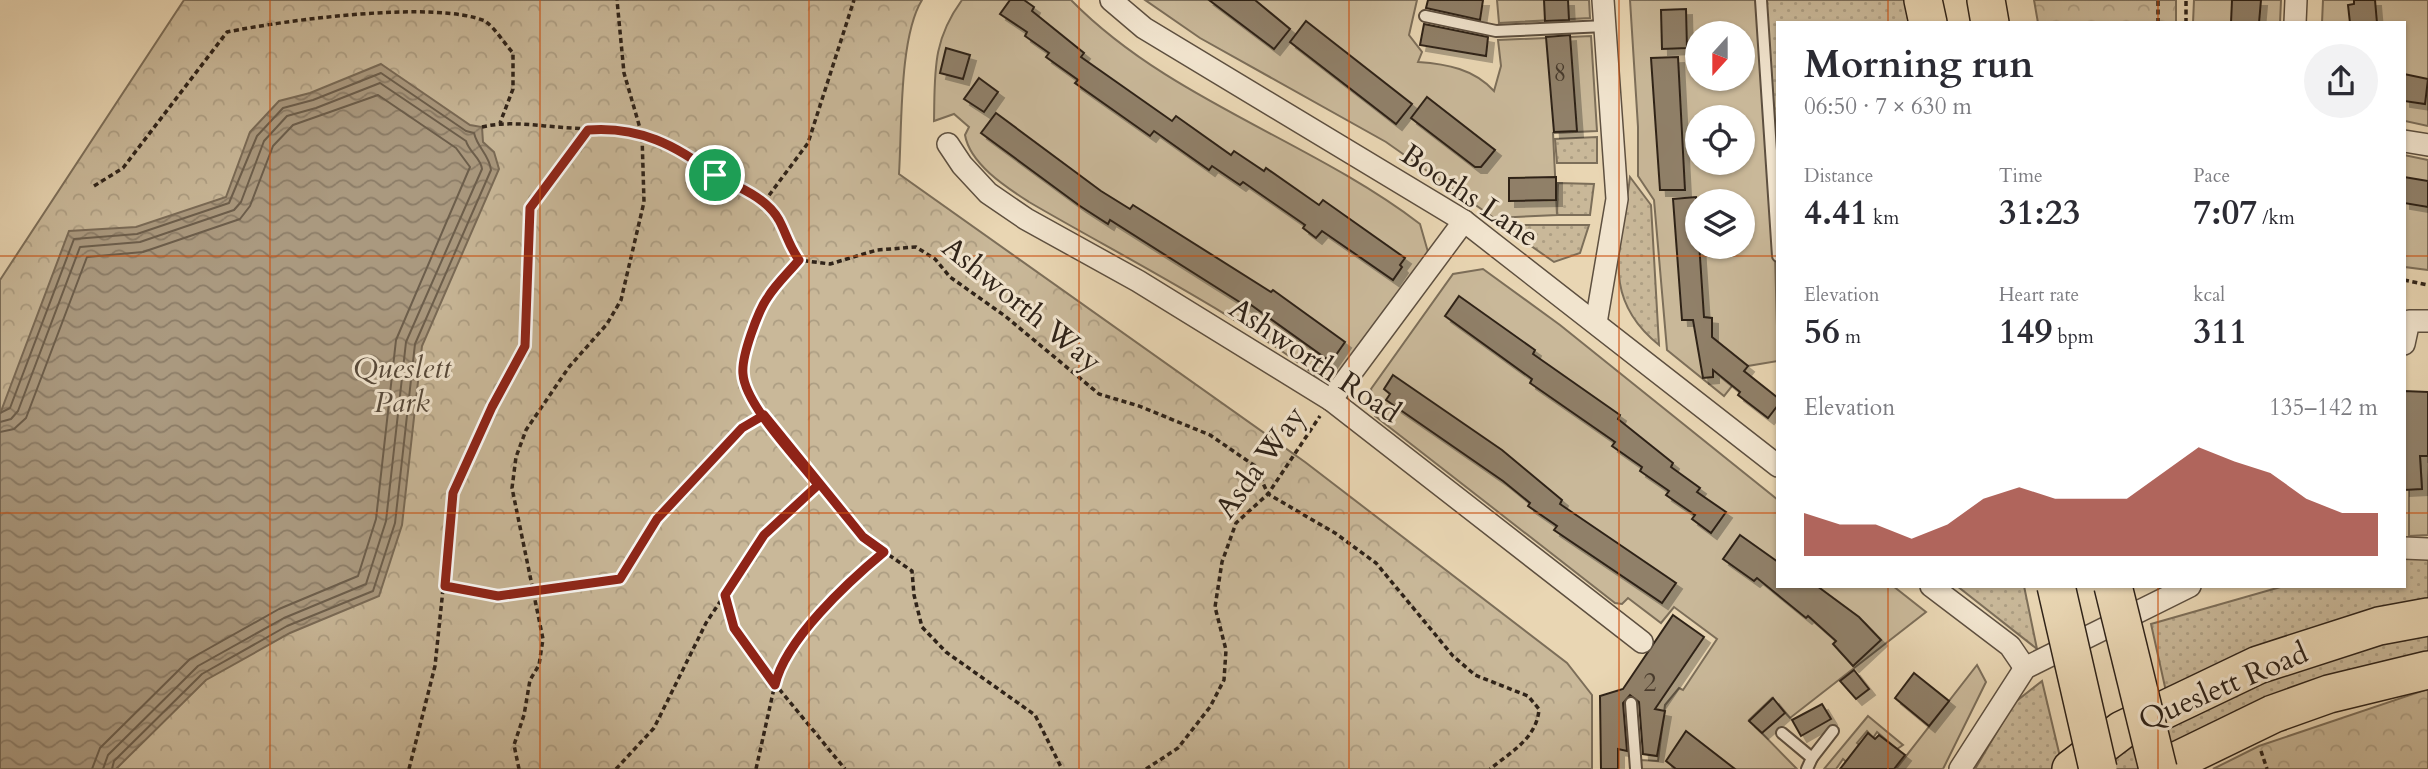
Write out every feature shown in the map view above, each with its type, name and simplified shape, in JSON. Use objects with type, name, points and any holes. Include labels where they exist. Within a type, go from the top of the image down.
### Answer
[{"type":"highway","points":[[1923,0],[1928,21]]},
{"type":"highway","points":[[1986,0],[1990,21]]},
{"type":"highway","points":[[2056,588],[2098,769]]},
{"type":"highway","points":[[2114,588],[2159,769]]},
{"type":"highway","name":"Queslett Road","points":[[2071,769],[2122,730],[2258,664],[2379,626],[2428,617]]},
{"type":"highway","name":"Queslett Road","points":[[2159,769],[2273,714],[2329,694],[2428,670]]},
{"type":"street","name":"Booths Lane","points":[[1111,0],[1144,28],[1464,221],[1776,464]]},
{"type":"street","points":[[1596,323],[1617,199],[1603,0]]},
{"type":"street","points":[[2295,21],[2296,0]]},
{"type":"street","points":[[2406,141],[2428,145]]},
{"type":"street","name":"Ashworth Road","points":[[948,144],[962,166],[988,193],[1026,219],[1139,281],[1331,400],[1642,642]]},
{"type":"street","points":[[1331,400],[1464,221]]},
{"type":"street","points":[[2406,335],[2409,321],[2428,321]]},
{"type":"street","points":[[2406,548],[2428,549]]},
{"type":"street","points":[[1934,588],[2010,646],[2025,668]]},
{"type":"street","points":[[1960,769],[2025,668],[2186,588]]},
{"type":"lane","points":[[1761,0],[1776,226]]},
{"type":"lane","points":[[1425,16],[1496,31],[1605,26]]},
{"type":"lane","points":[[1631,703],[1636,769]]},
{"type":"lane","points":[[1782,733],[1810,764],[1833,732]]},
{"type":"path","points":[[519,769],[514,746],[524,715],[530,680],[539,665],[543,639],[512,488],[516,457],[526,430],[569,367],[607,324],[621,300],[644,201],[642,135],[624,73],[617,0]]},
{"type":"path","points":[[764,202],[808,143],[854,0]]},
{"type":"path","points":[[2158,0],[2158,21]]},
{"type":"path","points":[[2186,0],[2186,21]]},
{"type":"path","points":[[410,5],[446,7],[484,20],[513,53],[513,89],[500,123]]},
{"type":"path","points":[[94,186],[123,168],[227,32],[387,6]]},
{"type":"path","points":[[482,127],[500,123],[588,130],[610,128],[642,135],[681,149],[715,175],[764,202],[779,220],[786,243],[799,260],[766,298],[744,358],[743,376],[754,402],[818,485],[863,537],[912,571],[914,595],[922,627],[946,652],[1035,715],[1062,769]]},
{"type":"path","points":[[409,769],[435,666],[453,493],[492,407],[525,346],[530,208],[588,130]]},
{"type":"path","name":"Ashworth Way","points":[[799,260],[830,264],[877,250],[916,247],[935,259],[950,277],[1016,324],[1099,394],[1139,406],[1210,435],[1255,467],[1268,494]]},
{"type":"path","points":[[2406,280],[2428,285]]},
{"type":"path","name":"Asda Way","points":[[1146,769],[1178,748],[1210,707],[1224,680],[1226,650],[1215,607],[1222,562],[1236,523],[1268,494],[1331,400]]},
{"type":"path","points":[[445,586],[498,596],[620,579],[657,519],[742,428],[764,415]]},
{"type":"path","points":[[616,769],[654,727],[706,623],[764,535],[818,485]]},
{"type":"path","points":[[1268,494],[1335,533],[1376,563],[1453,656],[1475,675],[1528,696],[1538,709],[1538,724],[1528,737],[1490,769]]},
{"type":"path","points":[[756,769],[779,666],[843,587],[884,552]]},
{"type":"path","points":[[725,595],[734,628],[775,685],[845,769]]},
{"type":"path","points":[[2262,751],[2267,769]]},
{"type":"green space","name":"Queslett Park","points":[[184,0],[922,0],[909,36],[905,59],[899,174],[1305,462],[1567,663],[1592,695],[1592,769],[0,769],[0,280]]},
{"type":"green space","points":[[962,0],[1071,0],[1110,35],[1151,65],[1195,93],[1377,194],[1420,224],[1428,252],[1343,372],[1319,378],[1213,307],[1029,202],[981,165],[968,146],[965,135],[969,127],[954,114],[934,121],[935,72],[940,43]]},
{"type":"green space","points":[[1145,0],[1417,0],[1409,35],[1422,52],[1418,62],[1459,69],[1478,77],[1494,91],[1501,66],[1498,40],[1591,36],[1597,131],[1553,133],[1557,215],[1494,218],[1386,142],[1200,38]]},
{"type":"green space","points":[[1497,0],[1589,0],[1590,18],[1499,23]]},
{"type":"green space","points":[[1630,0],[1757,0],[1775,255],[1776,361],[1748,366],[1724,396],[1667,350],[1654,200],[1638,176],[1638,127]]},
{"type":"green space","points":[[1766,0],[1907,0],[1912,21],[1776,21],[1776,143]]},
{"type":"green space","points":[[2034,0],[2176,0],[2176,21],[2038,21]]},
{"type":"green space","points":[[2194,0],[2281,0],[2280,21],[2193,21]]},
{"type":"green space","points":[[2323,0],[2428,0],[2428,126],[2406,121],[2406,21],[2322,21]]},
{"type":"green space","points":[[1597,137],[1597,163],[1557,163],[1555,139]]},
{"type":"green space","points":[[2406,155],[2428,160],[2428,270],[2406,267]]},
{"type":"green space","points":[[1630,177],[1651,205],[1659,345],[1640,327],[1628,308],[1621,288],[1620,247]]},
{"type":"green space","points":[[1558,183],[1594,184],[1590,215],[1557,215]]},
{"type":"green space","points":[[1501,225],[1589,225],[1580,253],[1554,262]]},
{"type":"green space","points":[[1483,269],[1560,325],[1776,498],[1776,588],[1896,588],[1926,612],[1790,718],[1772,698],[1749,720],[1797,769],[1641,769],[1640,760],[1658,761],[1665,705],[1679,688],[1683,690],[1717,639],[1674,607],[1661,623],[1628,598],[1622,604],[1615,603],[1375,416],[1371,389],[1453,274]]},
{"type":"green space","points":[[2420,456],[2428,456],[2428,535],[2409,536],[2409,489],[2422,489]]},
{"type":"green space","points":[[2406,557],[2428,557],[2428,606],[2167,696],[2151,624],[2277,588],[2406,588]]},
{"type":"green space","points":[[1960,588],[2024,588],[2037,649]]},
{"type":"green space","points":[[2428,632],[2428,655],[2144,769],[2096,769],[2187,711],[2284,670]]},
{"type":"green space","points":[[1977,665],[1986,682],[1943,769],[1896,769]]},
{"type":"green space","points":[[2042,681],[2061,761],[2052,769],[1975,769],[2014,703]]},
{"type":"green space","points":[[2428,689],[2428,769],[2213,769],[2259,746]]},
{"type":"green space","points":[[1868,716],[1903,745],[1897,749],[1877,732],[1873,738],[1867,731],[1857,743],[1865,750],[1851,766],[1843,759],[1836,769],[1824,769]]},
{"type":"water","points":[[381,64],[470,125],[482,127],[483,142],[494,152],[499,169],[422,346],[402,525],[379,596],[290,633],[206,680],[116,769],[0,769],[0,414],[69,231],[136,227],[226,197],[250,132],[279,101],[310,93]]},
{"type":"building","points":[[1010,0],[1024,0],[1034,7],[1032,11],[1084,53],[1081,57],[1172,121],[1176,116],[1231,155],[1234,151],[1264,171],[1266,168],[1319,205],[1323,200],[1405,258],[1393,280],[1322,231],[1316,238],[1303,228],[1305,225],[1243,182],[1240,185],[1212,166],[1209,170],[1154,131],[1150,136],[1075,83],[1078,80],[1046,57],[1049,53],[1025,36],[1027,32],[1000,14]]},
{"type":"building","points":[[1209,0],[1255,0],[1290,29],[1274,49]]},
{"type":"building","points":[[1428,0],[1483,0],[1480,20],[1426,8]]},
{"type":"building","points":[[1544,0],[1568,0],[1569,20],[1545,21]]},
{"type":"building","points":[[2232,0],[2261,0],[2259,21],[2231,21]]},
{"type":"building","points":[[2354,0],[2375,0],[2377,21],[2350,21],[2348,5],[2354,4]]},
{"type":"building","points":[[1686,9],[1685,48],[1662,49],[1661,10]]},
{"type":"building","points":[[1306,21],[1412,104],[1396,124],[1290,42]]},
{"type":"building","points":[[1424,24],[1488,37],[1486,56],[1420,45]]},
{"type":"building","points":[[1570,35],[1577,131],[1554,132],[1546,37]]},
{"type":"building","points":[[946,48],[970,55],[963,79],[940,73]]},
{"type":"building","points":[[1678,57],[1685,190],[1660,190],[1651,58]]},
{"type":"building","points":[[2406,74],[2428,79],[2425,104],[2406,101]]},
{"type":"building","points":[[979,78],[998,92],[984,112],[964,99]]},
{"type":"building","points":[[1427,97],[1495,150],[1481,167],[1475,167],[1411,118]]},
{"type":"building","points":[[996,113],[1101,191],[1130,209],[1133,205],[1271,292],[1273,290],[1345,342],[1331,362],[1251,305],[1249,308],[1110,220],[1108,224],[1080,206],[981,133]]},
{"type":"building","points":[[1556,177],[1556,200],[1509,201],[1509,178]]},
{"type":"building","points":[[2406,177],[2428,181],[2428,207],[2406,203]]},
{"type":"building","points":[[1685,198],[1685,259],[1700,259],[1704,317],[1712,318],[1712,337],[1748,366],[1744,371],[1776,396],[1776,408],[1768,418],[1738,395],[1740,392],[1713,370],[1713,377],[1703,378],[1693,320],[1682,320],[1673,199]]},
{"type":"building","points":[[1459,296],[1535,350],[1533,354],[1620,415],[1618,419],[1673,463],[1671,467],[1700,488],[1697,492],[1726,512],[1711,533],[1692,519],[1695,515],[1666,495],[1669,491],[1640,471],[1642,467],[1612,446],[1615,442],[1530,383],[1532,379],[1445,316]]},
{"type":"building","points":[[1393,375],[1502,450],[1562,500],[1560,504],[1676,583],[1662,603],[1554,530],[1557,526],[1528,506],[1530,503],[1503,481],[1386,400],[1390,394],[1384,389]]},
{"type":"building","points":[[2406,391],[2428,392],[2428,456],[2420,456],[2422,489],[2406,490]]},
{"type":"building","points":[[1740,535],[1776,561],[1776,588],[1820,588],[1859,617],[1881,640],[1853,666],[1833,644],[1836,641],[1808,616],[1806,618],[1757,578],[1754,581],[1723,559]]},
{"type":"building","points":[[1673,615],[1704,637],[1655,709],[1665,711],[1657,756],[1643,754],[1639,702],[1630,695],[1623,703],[1627,751],[1618,749],[1618,769],[1601,769],[1600,696],[1623,689]]},
{"type":"building","points":[[1854,670],[1869,689],[1856,699],[1840,681]]},
{"type":"building","points":[[1914,673],[1949,701],[1929,726],[1895,698]]},
{"type":"building","points":[[1773,698],[1785,713],[1762,733],[1749,721]]},
{"type":"building","points":[[1822,704],[1831,719],[1801,736],[1792,720]]},
{"type":"building","points":[[1686,731],[1735,769],[1676,769],[1666,761]]},
{"type":"building","points":[[1868,733],[1875,739],[1879,735],[1905,755],[1894,769],[1840,769]]},
{"type":"route","points":[[715,175],[681,149],[642,135],[610,128],[588,130],[530,208],[525,346],[492,407],[453,493],[445,586],[498,596],[620,579],[657,519],[742,428],[764,415],[818,485],[863,537],[884,552],[843,587],[817,618],[779,666],[775,685],[734,628],[725,595],[764,535],[818,485],[754,402],[743,376],[744,358],[766,298],[799,260],[786,243],[779,220],[764,202],[715,175]]}]
